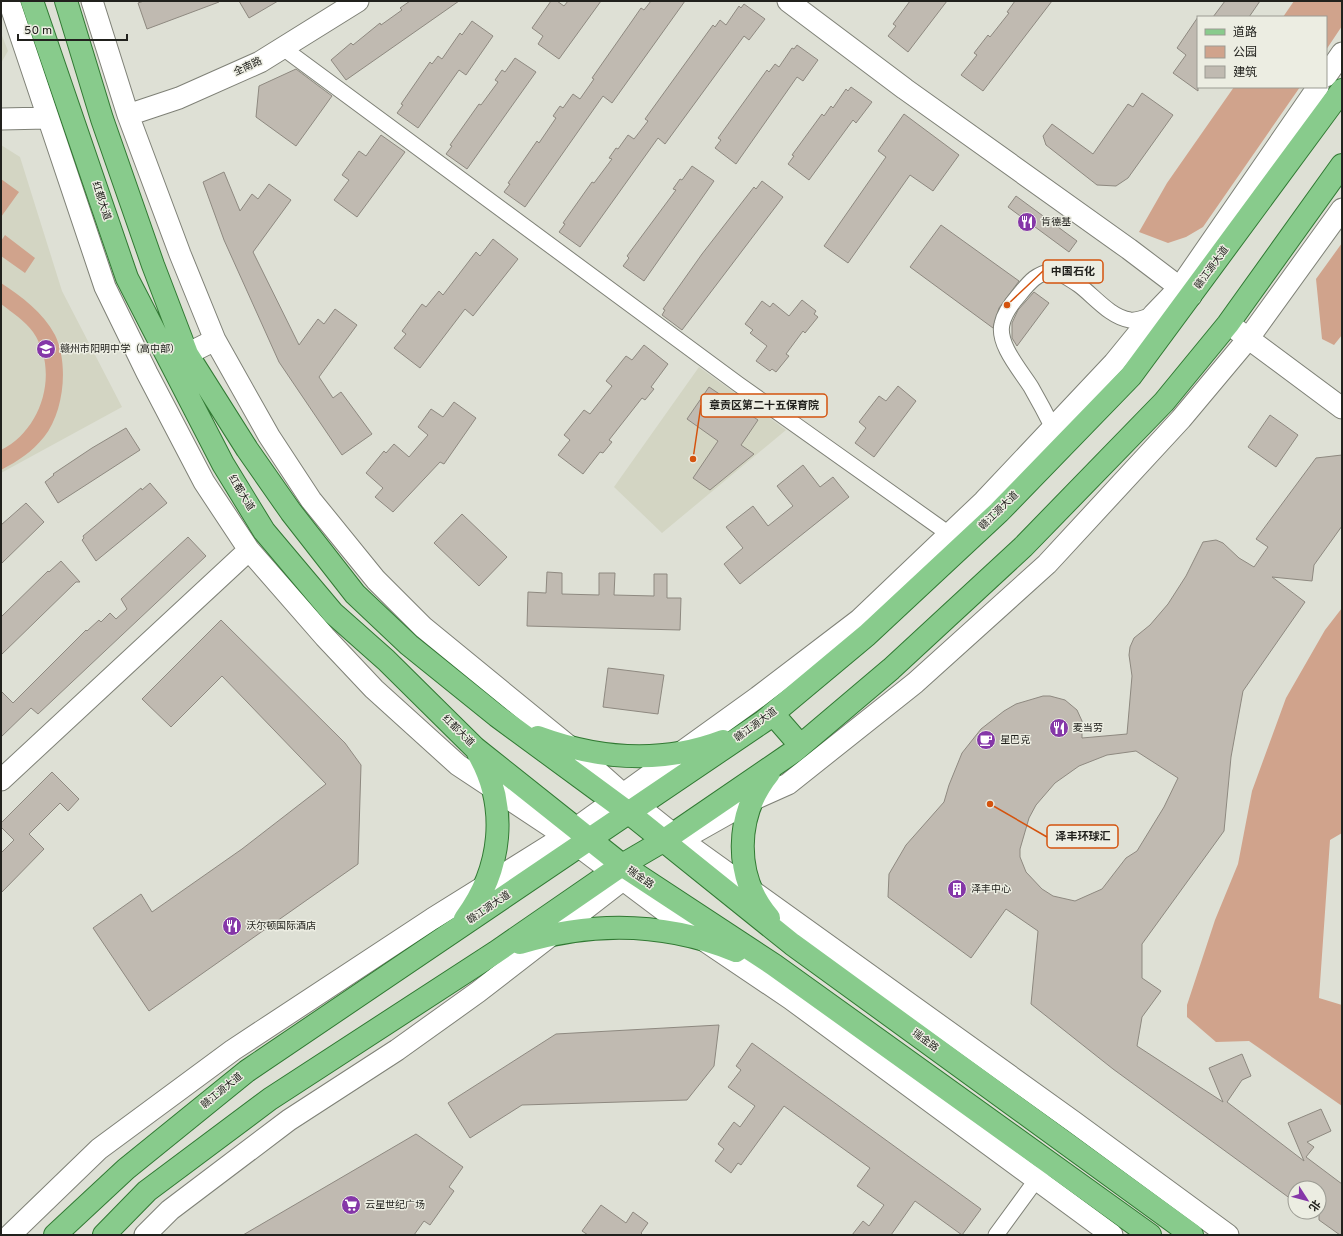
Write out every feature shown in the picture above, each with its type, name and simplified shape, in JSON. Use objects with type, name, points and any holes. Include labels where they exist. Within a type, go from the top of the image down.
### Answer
[{"type":"main road","name":"红都大道","points":[[32,1],[127,278],[178,357],[247,449],[291,512],[355,594],[409,644],[497,716],[626,804],[672,840]]},
{"type":"main road","name":"红都大道","points":[[66,1],[102,119],[153,265],[178,357],[224,464],[264,531],[333,613],[386,660],[475,748],[578,838],[622,872]]},
{"type":"main road","name":"赣江源大道","points":[[56,1235],[126,1169],[247,1071],[451,934],[578,838],[626,804],[768,718],[867,634],[999,512],[1131,376],[1185,292],[1342,90]]},
{"type":"main road","points":[[792,944],[767,916],[752,892],[746,877],[742,847],[745,819],[752,800],[762,781],[771,770],[892,669],[1023,547],[1164,402],[1228,324],[1342,165]]},
{"type":"main road","points":[[497,716],[537,737],[571,748],[603,755],[626,757],[681,752],[721,742],[743,733],[768,718],[796,749]]},
{"type":"main road","points":[[451,934],[474,907],[485,887],[495,859],[498,841],[497,808],[493,788],[483,762],[475,748]]},
{"type":"main road","points":[[104,1235],[147,1191],[270,1099],[672,840],[796,749]]},
{"type":"main road","name":"瑞金路","points":[[672,840],[792,944],[1192,1235]]},
{"type":"main road","name":"瑞金路","points":[[622,872],[774,965],[1150,1235]]},
{"type":"main road","points":[[496,952],[551,934],[587,928],[619,926],[670,931],[702,939],[774,965]]},
{"type":"street","points":[[9,1],[47,118],[105,287],[147,373],[204,482],[249,550],[325,637],[374,689],[458,765],[493,788],[578,838]]},
{"type":"street","points":[[92,1],[128,115],[180,254],[215,340],[269,436],[311,500],[376,580],[424,627],[571,748],[626,804],[681,752],[758,697],[859,620],[984,501],[1114,363],[1154,314],[1185,292],[1317,88]]},
{"type":"street","name":"全南路","points":[[128,115],[179,98],[260,62],[358,1]]},
{"type":"street","points":[[788,1],[905,89],[1185,292]]},
{"type":"street","points":[[283,48],[738,384],[949,534]]},
{"type":"street","points":[[1327,75],[1342,53]]},
{"type":"street","points":[[1,119],[47,118]]},
{"type":"street","points":[[672,840],[752,800],[788,784],[915,683],[1047,564],[1181,420],[1248,339],[1342,209]]},
{"type":"street","points":[[1053,428],[1031,387],[1008,352],[1002,338],[1002,325],[1008,311],[1027,285],[1040,274],[1056,270],[1079,285],[1095,299],[1122,318],[1130,320],[1154,314]]},
{"type":"street","points":[[1228,324],[1342,408]]},
{"type":"street","points":[[147,373],[215,340]]},
{"type":"street","points":[[1,780],[249,550]]},
{"type":"street","points":[[8,1231],[99,1149],[233,1050],[432,919],[485,887],[578,838]]},
{"type":"street","points":[[672,840],[752,892],[1068,1117],[1228,1235]]},
{"type":"street","points":[[145,1235],[170,1210],[289,1120],[397,1050],[478,992],[551,934],[622,872],[702,939],[790,999],[1112,1235]]},
{"type":"street","points":[[996,1235],[1049,1162]]},
{"type":"shaded area","points":[[1,33],[8,51],[1,63]]},
{"type":"shaded area","name":"赣州市阳明中学（高中部）","points":[[1,145],[20,157],[62,291],[122,407],[1,473]]},
{"type":"shaded area","points":[[699,367],[786,430],[662,533],[614,487]]},
{"type":"green space","points":[[1294,1],[1342,1],[1342,26],[1327,48],[1327,16],[1284,16]]},
{"type":"green space","points":[[1233,88],[1299,88],[1203,227],[1186,237],[1168,243],[1139,232],[1167,183]]},
{"type":"green space","points":[[1,179],[19,192],[1,217]]},
{"type":"green space","points":[[5,235],[35,258],[25,273],[1,256],[1,241]]},
{"type":"green space","points":[[1342,243],[1342,335],[1334,345],[1322,339],[1316,279]]},
{"type":"green space","points":[[1,283],[17,294],[38,312],[50,327],[55,335],[59,347],[63,373],[60,401],[51,427],[30,452],[1,470],[1,450],[15,441],[27,429],[36,414],[46,381],[45,364],[41,347],[30,328],[1,304]]},
{"type":"green space","points":[[1342,608],[1342,833],[1330,840],[1319,998],[1342,1005],[1342,1106],[1249,1041],[1216,1042],[1187,1017],[1187,1005],[1215,920],[1238,864],[1252,791],[1286,698],[1325,630]]},
{"type":"building","points":[[144,1],[219,2],[147,29],[138,3]]},
{"type":"building","points":[[239,1],[278,1],[249,18]]},
{"type":"building","points":[[410,1],[459,1],[346,80],[331,60],[351,43],[353,45],[380,23],[381,25],[402,10],[400,8]]},
{"type":"building","points":[[551,1],[557,1],[564,6],[568,1],[601,1],[559,59],[538,44],[543,36],[532,28]]},
{"type":"building","points":[[651,1],[685,1],[612,103],[603,96],[525,207],[504,192],[510,184],[508,183],[537,141],[539,143],[556,118],[553,116],[560,106],[563,108],[573,94],[580,99],[594,79],[592,78],[641,8],[644,10]]},
{"type":"building","points":[[910,1],[947,1],[908,52],[888,36],[896,26],[893,24]]},
{"type":"building","points":[[1015,1],[1052,1],[983,91],[961,75],[977,55],[974,53],[988,35],[990,37],[1009,13],[1007,12]]},
{"type":"building","points":[[1225,1],[1260,1],[1250,16],[1214,16]]},
{"type":"building","points":[[744,4],[765,19],[749,40],[744,36],[665,144],[658,138],[580,247],[559,232],[565,224],[563,223],[592,182],[594,183],[612,159],[609,158],[616,148],[618,149],[628,135],[634,139],[648,121],[645,119],[713,25],[715,27],[720,20],[726,25],[739,6],[741,8]]},
{"type":"building","points":[[1197,18],[1198,91],[1173,73],[1186,55],[1177,48]]},
{"type":"building","points":[[472,21],[493,36],[466,75],[459,70],[418,128],[397,113],[403,105],[401,104],[430,62],[432,64],[438,56],[442,59],[460,33],[462,35]]},
{"type":"building","points":[[797,45],[818,60],[803,81],[797,77],[736,164],[715,148],[721,140],[718,138],[767,70],[769,72],[775,64],[779,67],[792,48],[794,49]]},
{"type":"building","points":[[515,58],[536,72],[467,169],[446,154],[452,146],[450,145],[479,104],[481,105],[498,82],[495,80],[502,70],[505,72]]},
{"type":"building","points":[[296,69],[332,96],[296,146],[256,117],[259,86]]},
{"type":"building","points":[[851,87],[872,102],[856,123],[853,120],[809,180],[788,164],[794,156],[792,155],[822,114],[824,116],[831,106],[833,108],[846,89],[848,91]]},
{"type":"building","points":[[1142,93],[1173,115],[1128,178],[1116,186],[1097,185],[1046,145],[1043,136],[1052,124],[1093,154],[1128,104],[1133,107]]},
{"type":"building","points":[[904,114],[959,155],[933,191],[910,175],[848,263],[824,246],[886,157],[878,151]]},
{"type":"building","points":[[381,135],[405,152],[357,217],[334,200],[349,180],[342,175],[359,151],[366,156]]},
{"type":"building","points":[[692,166],[714,181],[644,281],[623,266],[629,258],[627,256],[676,190],[673,189],[680,179],[682,180]]},
{"type":"building","points":[[224,172],[240,211],[252,194],[258,199],[269,184],[291,200],[253,252],[299,345],[318,319],[324,324],[335,309],[357,325],[319,377],[333,398],[341,392],[372,434],[342,455],[279,362],[224,240],[203,182]]},
{"type":"building","points":[[762,181],[783,197],[682,330],[662,315],[665,310],[663,309],[702,254],[754,187],[756,189]]},
{"type":"building","points":[[1016,196],[1077,241],[1069,252],[1008,207]]},
{"type":"building","points":[[941,225],[1019,281],[999,308],[993,328],[910,267]]},
{"type":"building","points":[[493,239],[518,259],[473,316],[465,309],[420,368],[394,348],[406,334],[402,331],[422,304],[426,307],[439,291],[443,295],[476,252],[480,256]]},
{"type":"building","points":[[1034,292],[1049,303],[1017,346],[1012,338],[1012,323],[1018,310]]},
{"type":"building","points":[[802,300],[816,311],[814,314],[818,317],[805,333],[803,331],[786,354],[789,356],[776,372],[772,369],[770,371],[756,361],[767,346],[750,333],[753,330],[745,324],[762,301],[770,307],[773,303],[789,316]]},
{"type":"building","points":[[644,345],[668,364],[651,387],[654,389],[645,400],[642,398],[609,440],[612,442],[603,453],[600,452],[583,474],[558,455],[570,440],[564,435],[584,410],[590,414],[612,386],[606,381],[626,356],[632,360]]},
{"type":"building","points":[[898,386],[916,401],[874,457],[855,443],[866,428],[859,422],[879,396],[886,401]]},
{"type":"building","points":[[709,387],[758,420],[741,445],[754,454],[710,490],[693,478],[718,441],[687,419]]},
{"type":"building","points":[[454,402],[476,418],[444,464],[440,462],[393,512],[375,497],[383,488],[366,473],[384,451],[386,453],[394,444],[409,457],[428,435],[418,427],[431,409],[443,417]]},
{"type":"building","points":[[1270,415],[1298,435],[1276,467],[1248,447]]},
{"type":"building","points":[[126,428],[140,450],[58,503],[45,482],[54,475],[53,474],[92,448]]},
{"type":"building","points":[[1342,455],[1342,526],[1314,565],[1312,581],[1272,577],[1305,602],[1243,691],[1231,757],[1224,831],[1142,944],[1142,978],[1161,991],[1142,1017],[1137,1046],[1223,1102],[1209,1068],[1242,1054],[1251,1076],[1242,1080],[1227,1102],[1304,1161],[1288,1123],[1321,1109],[1331,1131],[1307,1142],[1314,1147],[1306,1157],[1342,1184],[1342,1235],[1319,1220],[1327,1220],[1327,1180],[1287,1180],[1287,1196],[1113,1069],[1031,1004],[1038,931],[1006,909],[971,958],[888,897],[889,874],[906,845],[944,802],[962,753],[981,729],[1004,711],[1016,704],[1043,696],[1050,696],[1065,700],[1077,710],[1082,721],[1082,738],[1127,734],[1132,676],[1129,655],[1130,647],[1134,638],[1150,625],[1168,604],[1186,576],[1203,542],[1216,540],[1223,543],[1239,558],[1254,567],[1268,547],[1256,539],[1316,458]],"holes":[[[1136,751],[1178,778],[1164,807],[1137,851],[1126,858],[1102,889],[1075,901],[1053,896],[1042,889],[1026,872],[1020,857],[1020,849],[1029,818],[1036,805],[1055,783],[1079,766],[1107,755]]]},
{"type":"building","points":[[803,465],[820,487],[833,477],[849,497],[740,584],[724,564],[743,548],[726,527],[753,506],[768,526],[793,506],[777,486]]},
{"type":"building","points":[[150,483],[167,503],[96,561],[82,540],[84,538],[83,536],[141,488],[142,490]]},
{"type":"building","points":[[26,503],[44,522],[1,564],[1,525]]},
{"type":"building","points":[[462,514],[507,557],[479,586],[434,543]]},
{"type":"building","points":[[188,537],[206,556],[38,714],[31,708],[1,737],[1,691],[13,703],[86,630],[87,631],[99,620],[101,622],[110,613],[116,619],[127,609],[121,599]]},
{"type":"building","points":[[61,561],[80,582],[76,582],[1,655],[1,617],[48,571],[49,572]]},
{"type":"building","points":[[547,572],[562,573],[562,594],[599,595],[599,573],[615,573],[614,595],[654,596],[654,574],[667,574],[667,598],[681,598],[680,630],[527,626],[528,592],[546,593]]},
{"type":"building","points":[[221,620],[345,743],[361,765],[358,864],[149,1011],[93,928],[141,894],[152,912],[242,849],[326,784],[222,676],[171,727],[142,699]]},
{"type":"building","points":[[608,668],[664,675],[658,714],[603,707]]},
{"type":"building","points":[[52,772],[79,799],[68,811],[60,803],[29,834],[44,849],[1,893],[1,853],[14,840],[1,827],[1,823]]},
{"type":"building","points":[[719,1025],[714,1066],[687,1100],[522,1105],[470,1138],[448,1103],[556,1034]]},
{"type":"building","points":[[752,1043],[981,1209],[962,1235],[915,1201],[891,1235],[852,1235],[863,1221],[869,1226],[884,1205],[857,1186],[870,1168],[784,1106],[741,1165],[738,1163],[731,1173],[715,1161],[724,1149],[718,1144],[734,1122],[740,1127],[755,1106],[728,1087],[741,1070],[736,1066]]},
{"type":"building","name":"云星世纪广场","points":[[416,1134],[463,1167],[449,1187],[454,1191],[430,1225],[424,1221],[414,1235],[243,1235]]},
{"type":"building","points":[[601,1205],[626,1223],[633,1212],[648,1223],[641,1233],[643,1235],[588,1235],[582,1231]]},
{"type":"place","name":"肯德基","points":[[1027,222]]},
{"type":"place","name":"中国石化","points":[[1007,305]]},
{"type":"place","name":"赣州市阳明中学（高中部）","points":[[46,349]]},
{"type":"place","name":"章贡区第二十五保育院","points":[[693,459]]},
{"type":"place","name":"麦当劳","points":[[1059,728]]},
{"type":"place","name":"星巴克","points":[[986,740]]},
{"type":"place","name":"泽丰环球汇","points":[[990,804]]},
{"type":"place","name":"泽丰中心","points":[[957,889]]},
{"type":"place","name":"沃尔顿国际酒店","points":[[232,926]]},
{"type":"place","name":"云星世纪广场","points":[[351,1205]]}]
